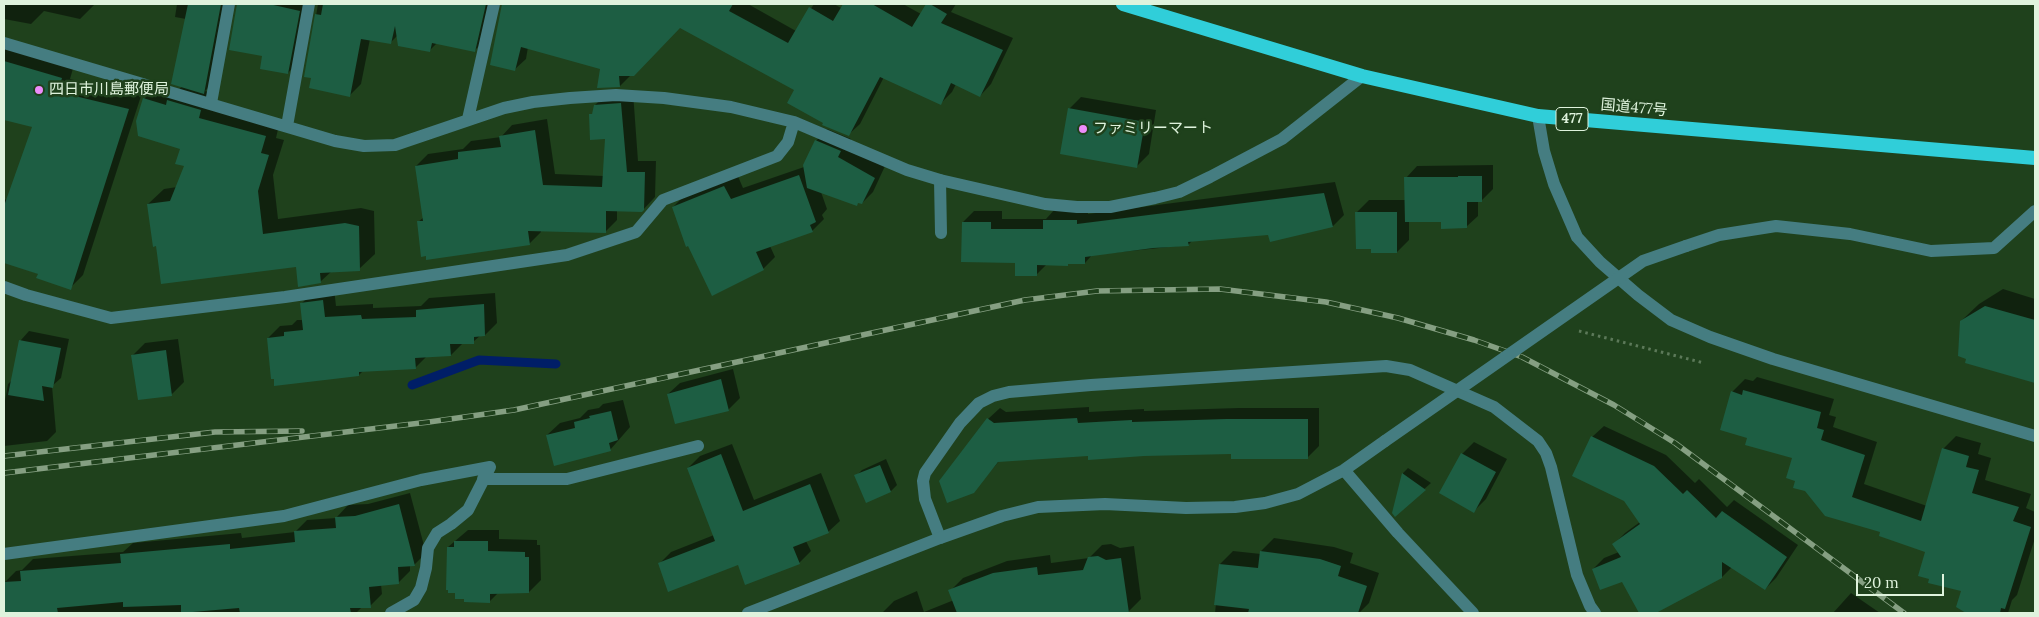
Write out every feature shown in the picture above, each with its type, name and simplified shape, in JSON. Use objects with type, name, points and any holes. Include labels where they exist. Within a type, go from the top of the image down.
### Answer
[{"type":"highway","name":"国道477号","points":[[1123,4],[1362,76],[1538,116],[2035,158]]},
{"type":"street","points":[[211,103],[229,4]]},
{"type":"street","points":[[287,126],[309,4]]},
{"type":"street","points":[[468,119],[494,4]]},
{"type":"street","points":[[4,42],[335,141],[364,146],[395,145],[468,119],[504,108],[533,102],[616,95],[664,98],[731,107],[794,122],[907,170],[940,180],[1045,204],[1077,207],[1110,207],[1179,192],[1282,139],[1362,76]]},
{"type":"street","points":[[1538,116],[1544,151],[1554,184],[1577,237],[1600,262],[1638,295],[1671,320],[1710,337],[1772,359],[2035,436]]},
{"type":"street","points":[[4,287],[26,295],[112,318],[285,297],[567,254],[636,232],[663,200],[777,156],[788,142],[794,122]]},
{"type":"street","points":[[940,180],[941,233]]},
{"type":"street","points":[[748,613],[940,538],[1002,516],[1038,507],[1105,504],[1186,508],[1235,507],[1265,504],[1298,494],[1344,470],[1643,261],[1719,235],[1776,226],[1850,234],[1931,251],[1994,248],[2035,211]]},
{"type":"street","points":[[940,538],[925,499],[923,481],[925,473],[960,423],[979,403],[993,396],[1009,392],[1091,385],[1386,366],[1410,370],[1494,407],[1538,441],[1546,453],[1551,468],[1577,575],[1590,606],[1595,613]]},
{"type":"street","points":[[483,479],[567,479],[698,446]]},
{"type":"street","points":[[4,554],[284,516],[421,480],[490,466],[468,510],[437,533],[432,540],[428,548],[421,588],[414,600],[391,613]]},
{"type":"street","points":[[1344,470],[1398,533],[1473,613]]},
{"type":"path","points":[[1552,324],[1704,364]]},
{"type":"building","points":[[188,4],[221,4],[204,94],[171,84]]},
{"type":"building","points":[[237,4],[269,4],[300,11],[288,74],[260,69],[262,56],[229,50]]},
{"type":"building","points":[[323,4],[486,4],[475,52],[432,43],[430,52],[398,46],[395,26],[391,44],[361,39],[350,97],[309,88],[311,78],[304,77],[315,14],[321,15]]},
{"type":"building","points":[[502,4],[733,4],[729,11],[788,43],[809,7],[833,21],[843,4],[872,4],[912,27],[926,4],[930,4],[947,14],[941,23],[1003,50],[980,97],[951,83],[941,105],[880,77],[849,136],[822,125],[823,123],[787,103],[794,90],[680,28],[634,76],[619,76],[620,87],[597,88],[600,69],[521,47],[515,71],[490,65]]},
{"type":"building","points":[[4,61],[62,78],[58,92],[129,109],[71,290],[36,278],[38,274],[4,263],[4,206],[32,127],[4,120]]},
{"type":"building","points":[[143,98],[166,105],[167,100],[201,110],[199,118],[266,136],[261,153],[269,155],[258,191],[263,234],[345,223],[359,226],[360,271],[320,273],[321,283],[298,287],[296,267],[161,284],[156,246],[153,247],[147,204],[170,201],[184,166],[175,164],[180,149],[138,136],[136,121]]},
{"type":"building","points":[[621,103],[627,172],[645,172],[644,210],[642,212],[606,211],[606,233],[528,231],[530,245],[426,260],[426,256],[421,257],[417,221],[423,221],[415,166],[458,159],[458,152],[501,147],[499,136],[535,130],[543,185],[602,187],[605,139],[590,140],[589,114],[592,114],[594,105]]},
{"type":"building","points":[[1068,108],[1145,122],[1137,168],[1060,154]]},
{"type":"building","points":[[815,140],[841,151],[838,157],[875,178],[862,204],[858,203],[857,206],[807,188],[803,165]]},
{"type":"building","points":[[799,175],[816,222],[810,225],[813,232],[756,252],[764,270],[712,296],[688,246],[686,247],[672,207],[724,186],[731,199]]},
{"type":"building","points":[[1482,176],[1482,202],[1467,202],[1467,228],[1441,229],[1441,222],[1405,222],[1404,177]]},
{"type":"building","points":[[1324,193],[1333,227],[1270,242],[1268,235],[1188,242],[1189,246],[1153,248],[1085,257],[1085,264],[1068,264],[1068,266],[1037,265],[1037,276],[1015,276],[1015,263],[961,262],[962,222],[991,222],[991,229],[1043,229],[1043,220],[1077,220],[1077,224]]},
{"type":"building","points":[[1355,212],[1397,212],[1397,253],[1371,253],[1371,249],[1356,249]]},
{"type":"building","points":[[323,300],[325,317],[361,315],[362,319],[416,317],[416,310],[484,304],[485,336],[474,337],[474,344],[450,344],[451,356],[415,358],[416,369],[359,372],[359,376],[274,386],[274,379],[271,379],[267,338],[284,336],[284,332],[303,330],[300,303]]},
{"type":"building","points":[[1985,306],[2035,320],[2035,383],[1965,363],[1966,359],[1958,356],[1960,321]]},
{"type":"building","points":[[19,340],[61,348],[53,388],[42,386],[44,401],[8,395]]},
{"type":"building","points":[[166,350],[172,396],[138,400],[131,355]]},
{"type":"building","points":[[721,379],[729,411],[675,424],[667,394]]},
{"type":"building","points":[[1743,390],[1821,412],[1817,428],[1824,430],[1821,440],[1865,455],[1852,497],[1921,521],[1942,448],[1969,456],[1966,467],[1979,470],[1972,493],[2019,507],[2013,521],[2031,527],[2005,609],[2001,608],[2000,613],[1966,613],[1956,607],[1961,591],[1928,583],[1929,579],[1918,576],[1925,552],[1879,536],[1880,532],[1825,516],[1805,491],[1793,488],[1795,481],[1786,478],[1792,458],[1745,445],[1747,438],[1720,430],[1731,391],[1742,395]]},
{"type":"building","points":[[611,411],[618,440],[609,443],[611,451],[554,466],[546,435],[575,428],[574,422]]},
{"type":"building","points":[[987,418],[994,423],[1077,418],[1078,423],[1132,420],[1132,422],[1308,419],[1308,459],[1231,459],[1231,454],[1144,456],[1088,460],[1088,456],[998,462],[974,493],[947,503],[939,481]]},
{"type":"building","points":[[1591,436],[1654,466],[1683,494],[1687,490],[1716,518],[1722,511],[1787,557],[1765,590],[1722,562],[1722,578],[1656,613],[1639,613],[1622,582],[1600,590],[1592,569],[1621,557],[1612,544],[1640,524],[1624,501],[1572,476]]},
{"type":"building","points":[[1461,453],[1496,472],[1474,513],[1439,493]]},
{"type":"building","points":[[721,454],[743,511],[810,484],[829,533],[793,547],[800,564],[745,585],[738,565],[668,592],[658,563],[715,541],[687,468]]},
{"type":"building","points":[[880,465],[891,492],[866,503],[854,475]]},
{"type":"building","points":[[1402,473],[1426,490],[1395,517],[1392,513]]},
{"type":"building","points":[[399,504],[415,566],[398,567],[399,584],[369,587],[371,608],[350,608],[351,613],[240,613],[239,608],[181,613],[181,605],[123,607],[123,602],[57,608],[58,613],[5,613],[4,582],[21,581],[20,571],[121,563],[120,554],[230,544],[230,549],[295,542],[294,531],[336,528],[335,517],[355,516]]},
{"type":"building","points":[[454,541],[488,541],[488,551],[525,552],[525,557],[529,557],[529,593],[490,594],[490,603],[464,602],[464,599],[455,599],[455,593],[448,593],[448,590],[446,590],[447,547],[454,547]]},
{"type":"building","points":[[1260,551],[1320,559],[1341,566],[1338,576],[1367,586],[1358,613],[1248,613],[1249,609],[1214,605],[1219,564],[1258,568]]},
{"type":"building","points":[[1098,556],[1106,560],[1121,558],[1129,613],[957,613],[948,590],[993,573],[1037,567],[1038,575],[1083,570],[1088,557]]},
{"type":"waterway","points":[[412,385],[479,360],[556,364]]},
{"type":"railway","points":[[4,473],[514,410],[1025,300],[1097,291],[1220,289],[1326,302],[1398,318],[1474,340],[1522,357],[1614,405],[1675,443],[1904,613]]},
{"type":"railway","points":[[4,456],[215,432],[302,431]]},
{"type":"place","name":"四日市川島郵便局","points":[[39,90]]},
{"type":"place","name":"ファミリーマート","points":[[1083,129]]}]
